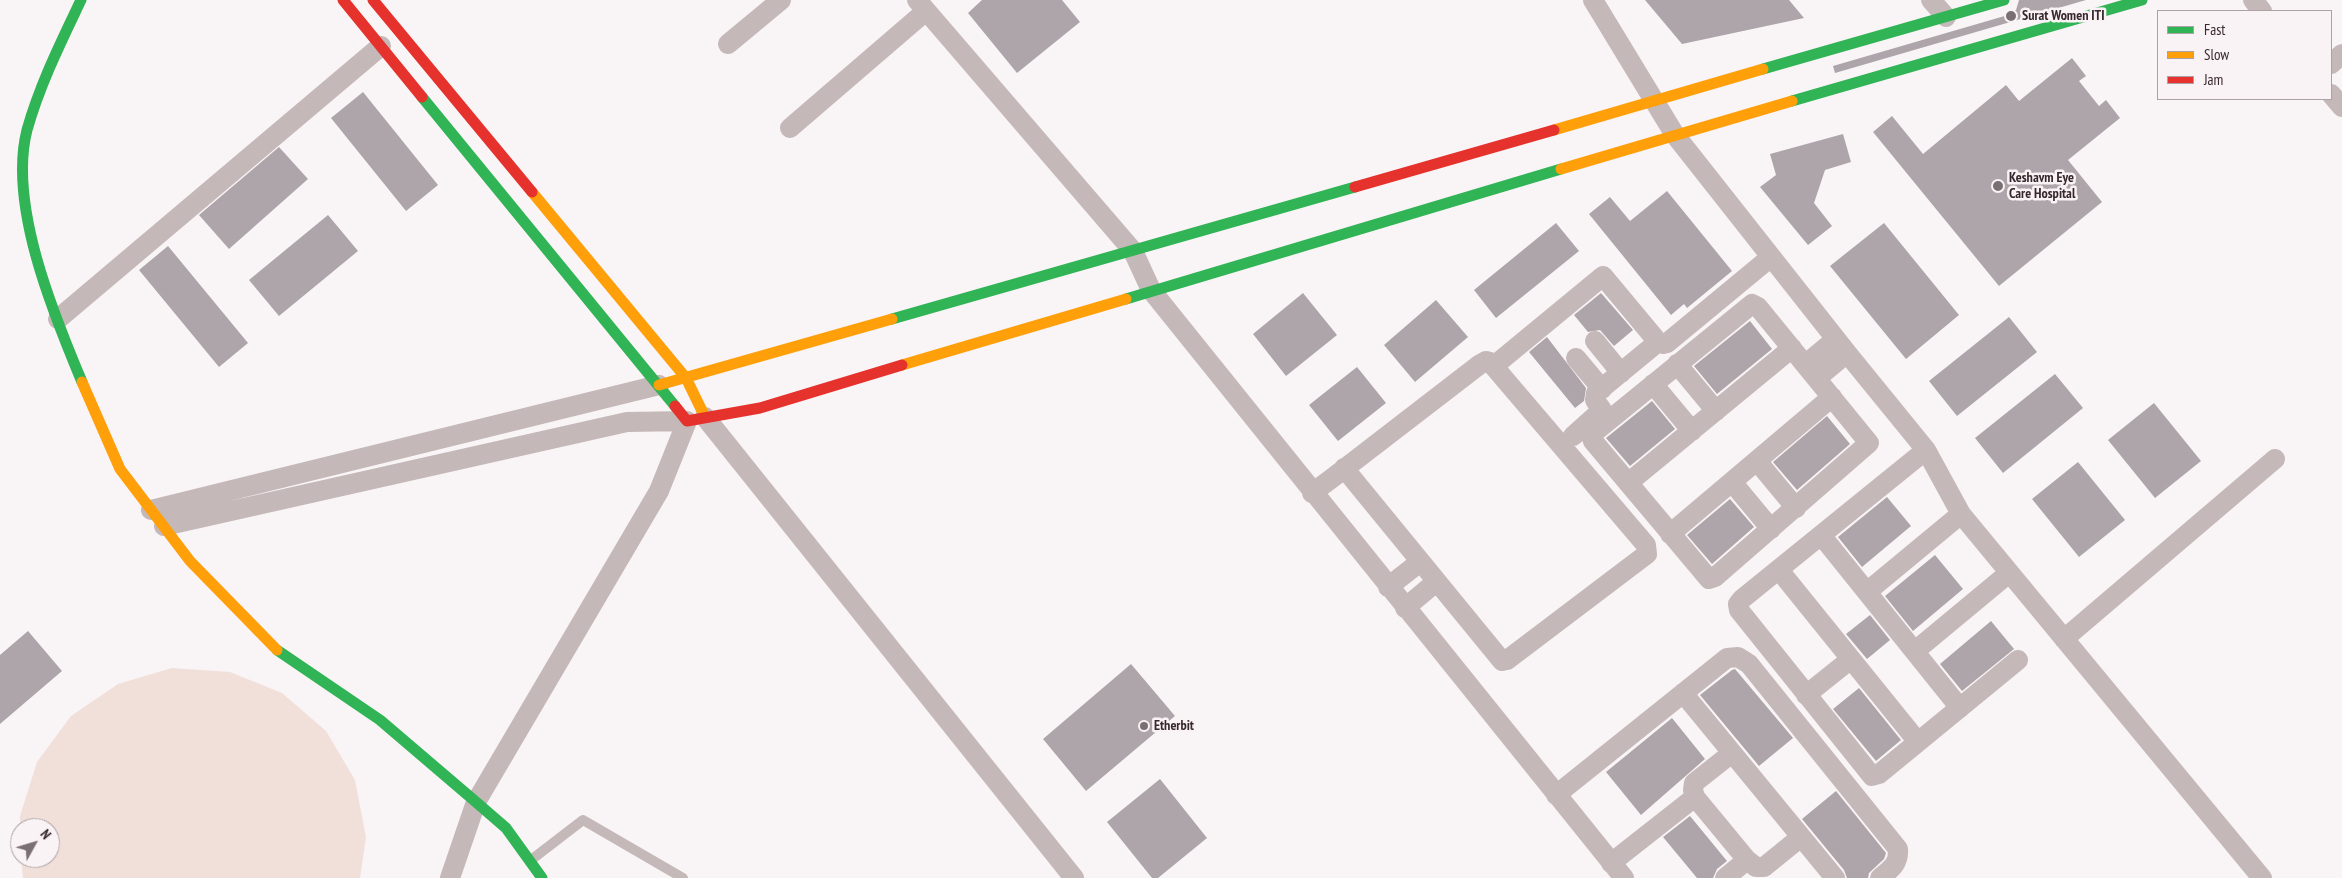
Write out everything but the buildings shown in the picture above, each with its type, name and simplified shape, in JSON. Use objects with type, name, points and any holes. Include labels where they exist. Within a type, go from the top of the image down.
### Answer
[{"type":"street","points":[[81,0],[50,65],[27,131],[22,182],[32,247],[73,360],[120,469],[190,561],[280,653],[380,720],[476,802],[506,828],[542,878]]},
{"type":"street","points":[[343,0],[659,385],[696,419],[1074,878]]},
{"type":"street","points":[[373,0],[686,378],[696,419],[659,491],[476,802],[450,878]]},
{"type":"street","points":[[728,44],[781,0]]},
{"type":"street","points":[[1593,0],[1675,135],[1926,450],[1960,514],[2262,878]]},
{"type":"street","points":[[1932,0],[1946,17]]},
{"type":"street","points":[[151,510],[686,378],[1655,100],[1813,59],[2004,0]]},
{"type":"street","points":[[164,526],[627,422],[696,419],[760,408],[1675,135],[1821,87],[2103,5],[2142,0]]},
{"type":"street","points":[[2253,0],[2261,10]]},
{"type":"street","points":[[790,128],[922,6],[1133,251],[1151,290],[1312,493],[1618,870],[1696,797]]},
{"type":"street","points":[[58,318],[381,46]]},
{"type":"street","points":[[2332,63],[2342,54]]},
{"type":"street","points":[[2332,95],[2342,107]]},
{"type":"street","points":[[1495,365],[1603,276],[1658,342],[1663,344],[1667,343],[1771,257]]},
{"type":"street","points":[[1752,304],[1758,306],[1811,371],[1869,443],[1796,508],[1715,577],[1710,579],[1593,441],[1591,435],[1752,304]]},
{"type":"street","points":[[1595,341],[1621,373]]},
{"type":"street","points":[[1573,436],[1602,410],[1595,396],[1658,342]]},
{"type":"street","points":[[1811,371],[1842,346]]},
{"type":"street","points":[[1628,483],[1792,348]]},
{"type":"street","points":[[1576,358],[1602,389]]},
{"type":"street","points":[[1312,493],[1344,468],[1479,365],[1486,361],[1495,365],[1646,544],[1647,554],[1504,661],[1500,660],[1344,468]]},
{"type":"street","points":[[1677,364],[1716,411]]},
{"type":"street","points":[[1653,384],[1692,431]]},
{"type":"street","points":[[1670,534],[1832,397]]},
{"type":"street","points":[[1926,450],[1738,604],[1742,616],[1871,776],[1879,774],[2018,660]]},
{"type":"street","points":[[2064,639],[2275,459]]},
{"type":"street","points":[[1757,460],[1796,508]]},
{"type":"street","points":[[1732,482],[1771,529]]},
{"type":"street","points":[[1868,591],[1960,514]]},
{"type":"street","points":[[1821,535],[1868,591],[1960,708]]},
{"type":"street","points":[[1388,587],[1420,562]]},
{"type":"street","points":[[1779,570],[1918,742]]},
{"type":"street","points":[[1915,651],[2009,573]]},
{"type":"street","points":[[1405,608],[1436,582]]},
{"type":"street","points":[[1556,794],[1727,658],[1738,657],[1749,664],[1898,849],[1898,859],[1894,867],[1880,878]]},
{"type":"street","points":[[1806,695],[1851,659]]},
{"type":"street","points":[[1683,693],[1835,878]]},
{"type":"street","points":[[1732,753],[1694,783],[1693,790],[1696,797],[1747,860],[1756,867],[1764,867],[1801,837]]},
{"type":"street","points":[[1725,878],[1747,860]]},
{"type":"lane","points":[[530,861],[583,820],[683,878]]},
{"type":"shaded area","points":[[172,668],[230,672],[282,693],[326,731],[355,780],[366,837],[360,878],[23,878],[22,868],[60,868],[60,818],[20,818],[37,762],[71,716],[118,684]]},
{"type":"traffic: fast","points":[[81,0],[51,64],[27,130],[23,159],[23,191],[36,258],[58,324],[82,382]]},
{"type":"traffic: fast","points":[[1763,69],[2004,0]]},
{"type":"traffic: fast","points":[[1792,101],[2142,0]]},
{"type":"traffic: fast","points":[[422,97],[675,406]]},
{"type":"traffic: fast","points":[[1126,299],[1561,169]]},
{"type":"traffic: fast","points":[[892,319],[1355,187]]},
{"type":"traffic: fast","points":[[277,650],[380,720],[476,802],[506,828],[542,878]]},
{"type":"traffic: slow","points":[[1554,130],[1763,69]]},
{"type":"traffic: slow","points":[[1561,169],[1792,101]]},
{"type":"traffic: slow","points":[[532,192],[686,378],[705,417]]},
{"type":"traffic: slow","points":[[902,365],[1126,299]]},
{"type":"traffic: slow","points":[[659,385],[892,319]]},
{"type":"traffic: slow","points":[[82,382],[120,469],[190,561],[277,650]]},
{"type":"traffic: jam","points":[[343,0],[422,97]]},
{"type":"traffic: jam","points":[[373,0],[532,192]]},
{"type":"traffic: jam","points":[[1355,187],[1554,130]]},
{"type":"traffic: jam","points":[[675,406],[687,421],[760,408],[902,365]]},
{"type":"place","name":"Surat Women ITI","points":[[2011,16]]},
{"type":"place","name":"Keshavm Eye Care Hospital","points":[[1998,186]]},
{"type":"place","name":"Etherbit","points":[[1144,726]]}]
